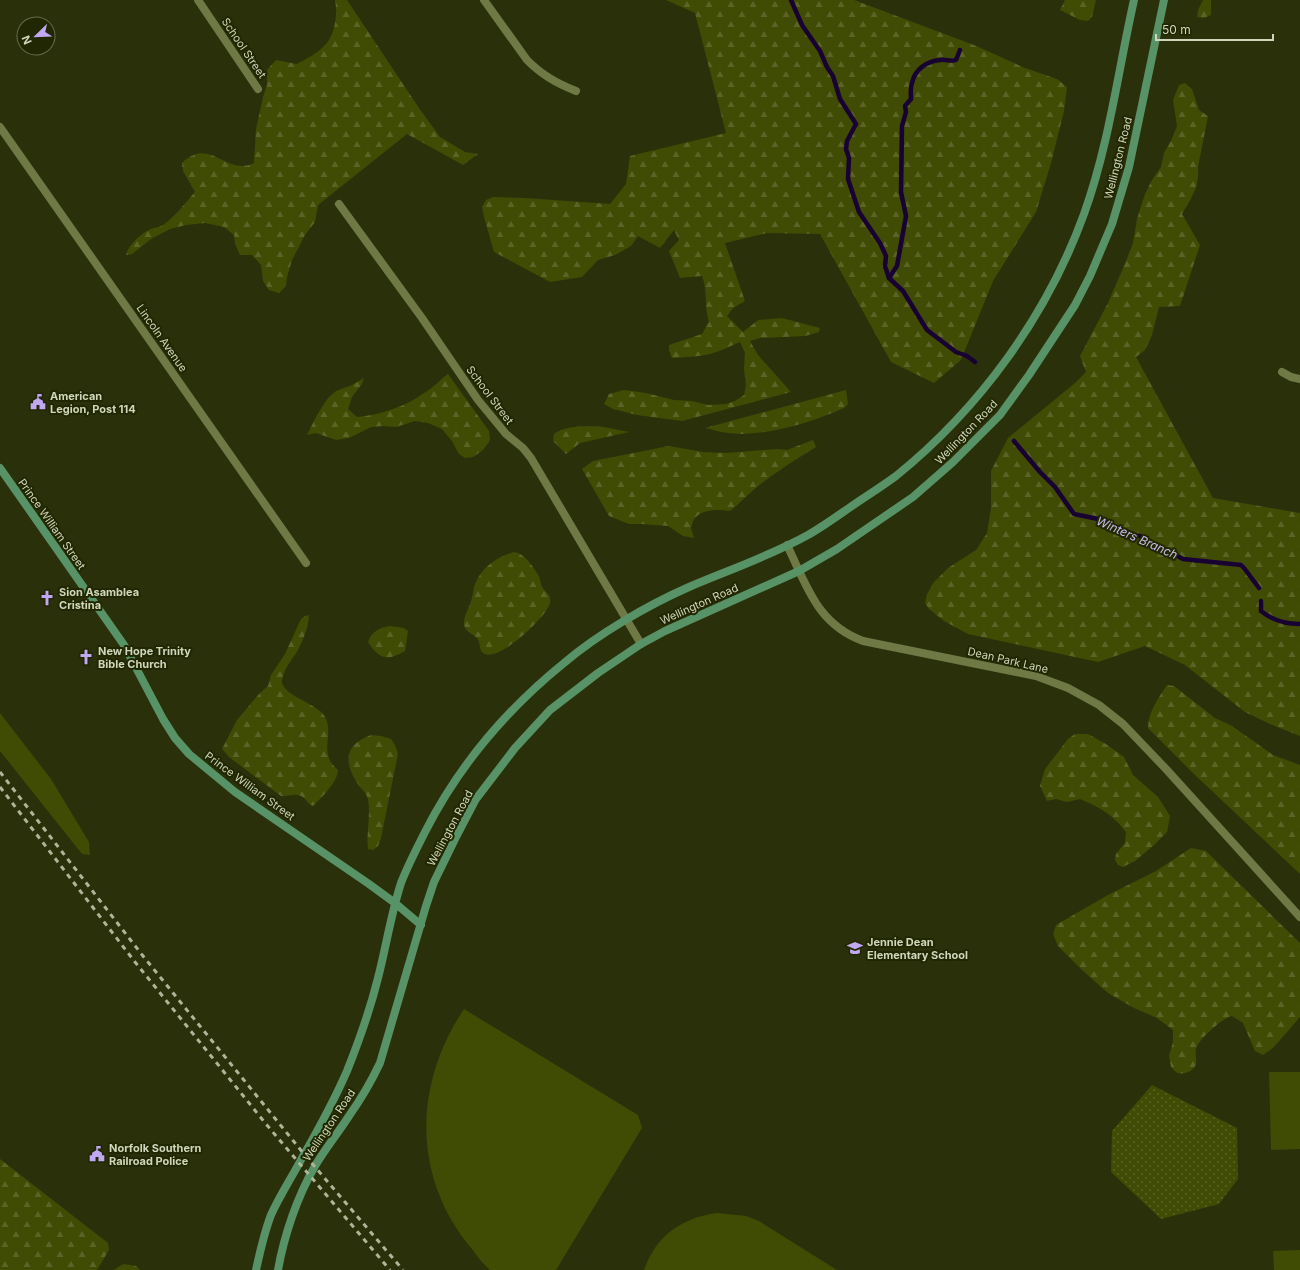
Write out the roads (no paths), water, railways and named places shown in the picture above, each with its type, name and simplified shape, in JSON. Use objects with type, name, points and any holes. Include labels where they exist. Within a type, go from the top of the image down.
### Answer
[{"type":"main road","name":"Wellington Road","points":[[256,1270],[260,1250],[270,1218],[327,1113],[345,1075],[362,1033],[377,982],[395,904],[406,873],[434,814],[455,780],[473,754],[510,711],[566,661],[627,620],[664,599],[787,546],[830,521],[893,478],[944,432],[980,392],[1001,366],[1041,306],[1061,267],[1085,211],[1104,145],[1134,0]]},
{"type":"main road","name":"Wellington Road","points":[[278,1270],[289,1227],[310,1175],[328,1145],[349,1117],[370,1084],[380,1063],[434,882],[471,808],[515,748],[550,710],[598,673],[642,644],[682,622],[799,571],[837,549],[879,522],[913,497],[954,462],[1000,415],[1048,348],[1075,305],[1090,276],[1112,224],[1129,167],[1164,0]]},
{"type":"main road","name":"Prince William Street","points":[[0,468],[124,645],[163,719],[175,738],[189,754],[235,792],[395,904],[421,925]]},
{"type":"street","name":"School Street","points":[[198,0],[258,88]]},
{"type":"street","points":[[484,0],[527,60],[535,68],[546,77],[576,91]]},
{"type":"street","name":"Lincoln Avenue","points":[[0,127],[306,563]]},
{"type":"street","name":"School Street","points":[[339,204],[422,318],[478,400],[506,434],[524,448],[532,458],[642,644]]},
{"type":"street","points":[[1282,372],[1291,377],[1300,379]]},
{"type":"street","name":"Dean Park Lane","points":[[787,546],[810,593],[824,616],[853,638],[1036,676],[1068,688],[1099,705],[1123,724],[1156,758],[1300,917]]},
{"type":"waterway","name":"Winters Branch","points":[[791,0],[802,25],[820,51],[833,76],[840,99],[856,124],[847,141],[846,149],[849,158],[848,179],[859,212],[880,243],[886,256],[885,266],[889,278],[903,291],[927,330],[956,352],[967,356],[975,362]]},
{"type":"waterway","points":[[889,278],[897,266],[906,216],[901,192],[902,126],[906,112],[905,106],[911,99],[911,85],[916,74],[926,64],[942,60],[956,60],[960,50]]},
{"type":"waterway","name":"Winters Branch","points":[[1014,441],[1040,472],[1055,487],[1074,514],[1103,520],[1113,527],[1128,534],[1140,536],[1183,559],[1241,565],[1259,588]]},
{"type":"waterway","name":"Winters Branch","points":[[1261,601],[1261,611],[1270,617],[1280,621],[1300,624]]},
{"type":"railway","points":[[0,772],[143,956],[304,1154],[403,1270]]},
{"type":"railway","points":[[0,787],[135,962],[266,1124],[390,1270]]},
{"type":"place","name":"American Legion, Post 114","points":[[38,402]]},
{"type":"place","name":"Sion Asamblea Cristina","points":[[47,598]]},
{"type":"place","name":"New Hope Trinity Bible Church","points":[[86,657]]},
{"type":"place","name":"Jennie Dean Elementary School","points":[[855,948]]},
{"type":"place","name":"Norfolk Southern Railroad Police","points":[[97,1154]]}]
